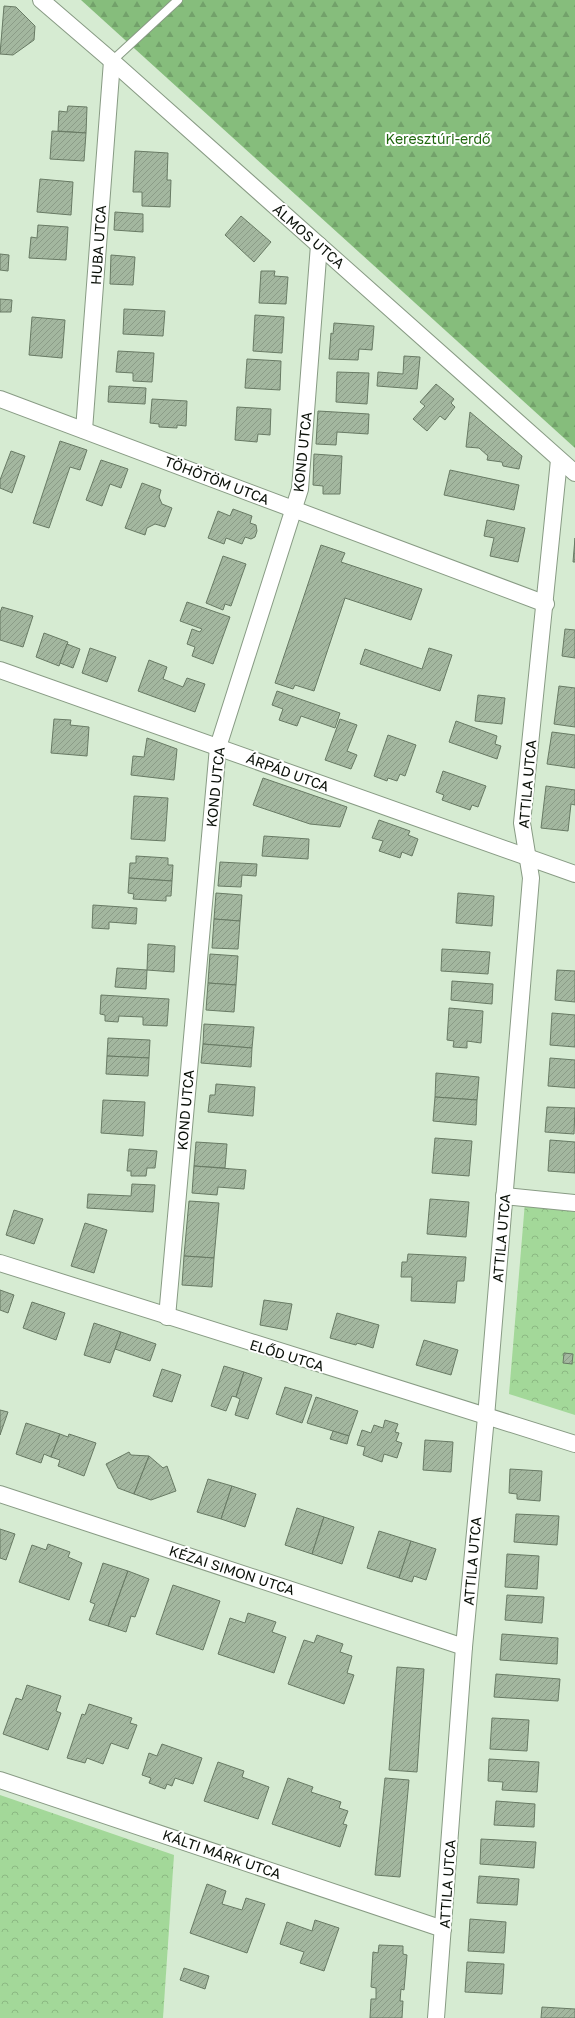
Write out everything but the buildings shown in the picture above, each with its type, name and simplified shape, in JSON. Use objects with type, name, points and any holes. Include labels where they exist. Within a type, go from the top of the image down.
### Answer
[{"type":"street","name":"ÁLMOS UTCA","points":[[41,0],[112,61],[575,474]]},
{"type":"street","name":"HUBA UTCA","points":[[84,430],[112,61]]},
{"type":"street","name":"KOND UTCA","points":[[167,1317],[218,747],[300,489],[318,245]]},
{"type":"street","name":"TÖHÖTÖM UTCA","points":[[0,399],[546,604]]},
{"type":"street","name":"ATTILA UTCA","points":[[436,2018],[464,1647],[486,1417],[530,878],[522,824],[560,460]]},
{"type":"street","name":"ÁRPÁD UTCA","points":[[0,670],[575,874]]},
{"type":"street","points":[[504,1196],[575,1203]]},
{"type":"street","name":"ELŐD UTCA","points":[[0,1263],[167,1317],[575,1444]]},
{"type":"street","name":"KÉZAI SIMON UTCA","points":[[0,1494],[464,1647]]},
{"type":"street","name":"KÁLTI MÁRK UTCA","points":[[0,1780],[443,1929]]},
{"type":"lane","points":[[112,61],[178,0]]},
{"type":"green space","name":"Keresztúri-erdő","points":[[81,0],[575,0],[575,448]]},
{"type":"green space","points":[[525,1202],[575,1208],[575,1415],[509,1394]]},
{"type":"green space","points":[[0,1795],[174,1855],[163,2018],[0,2018]]}]
